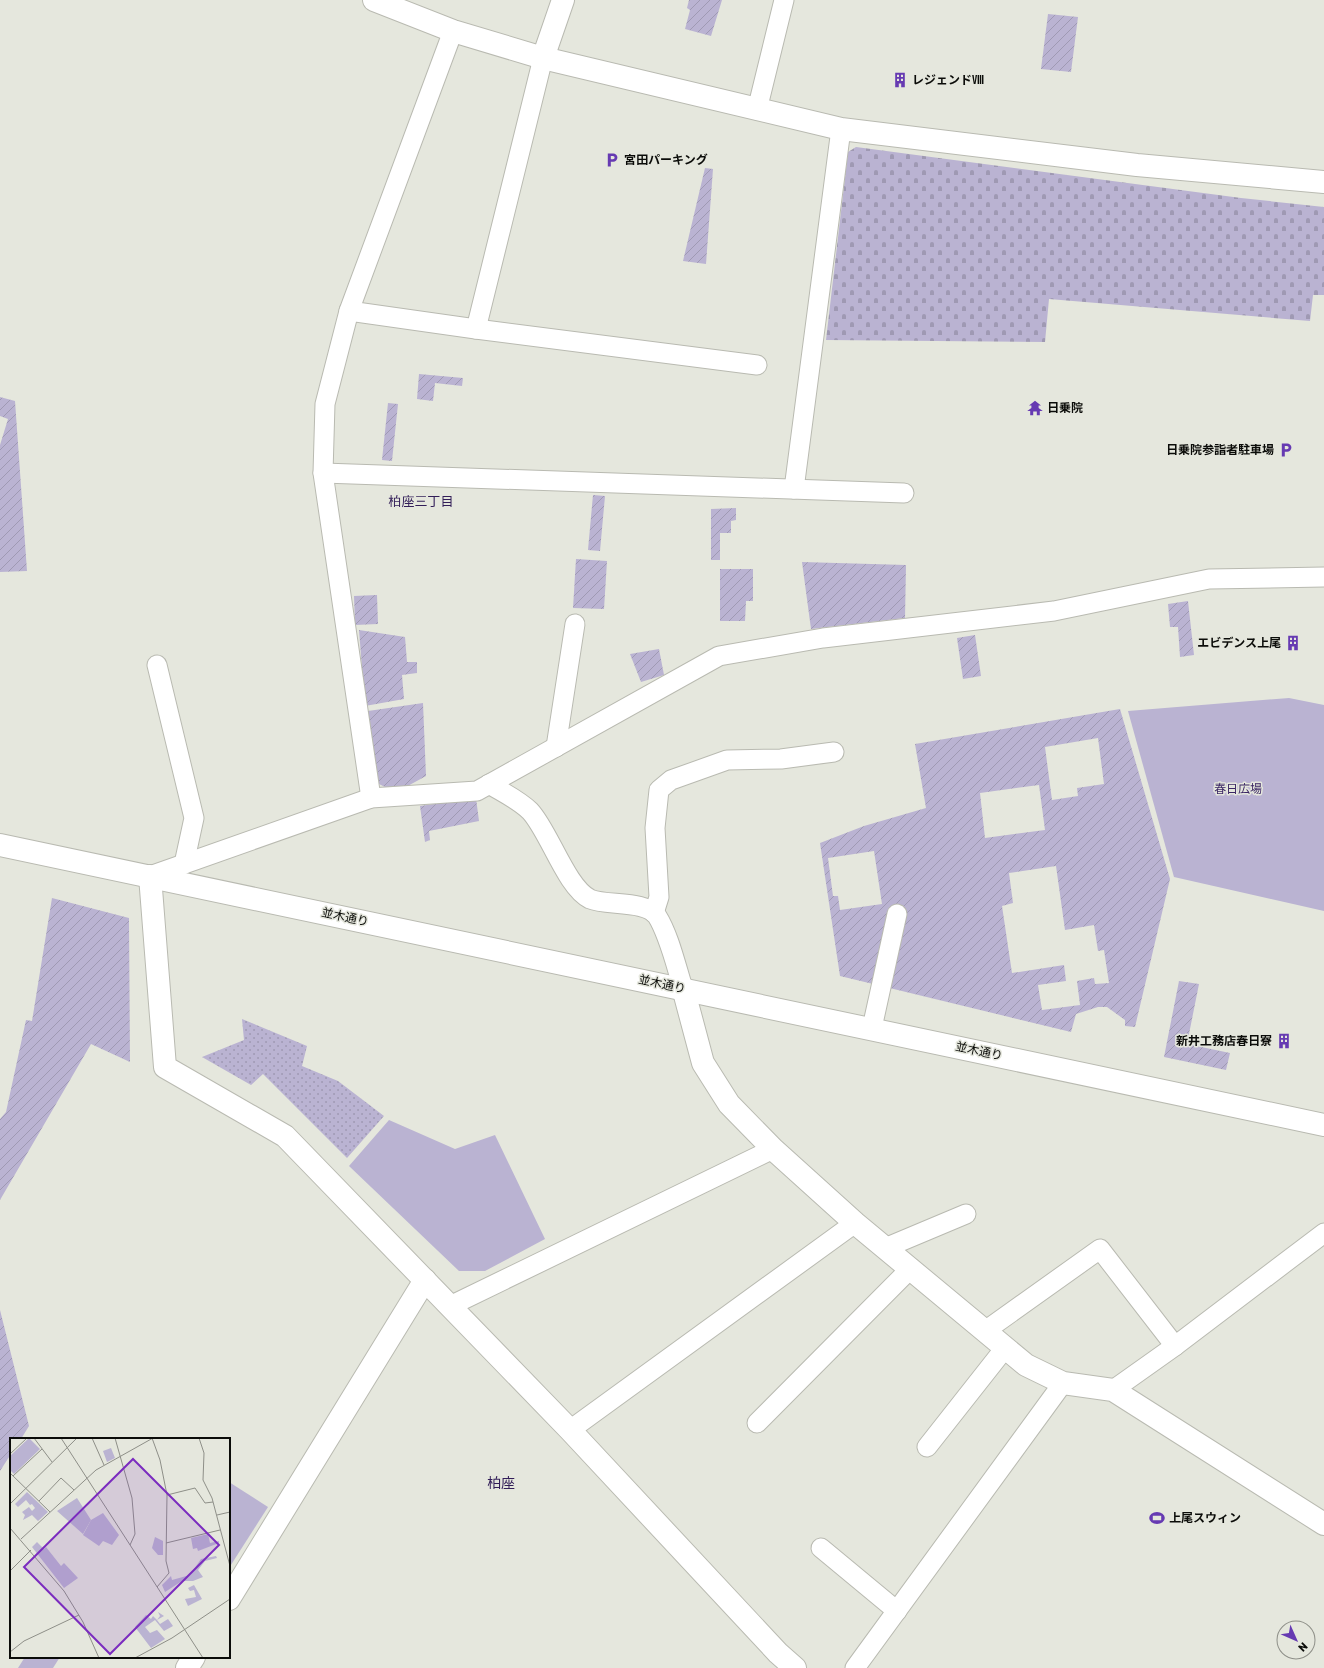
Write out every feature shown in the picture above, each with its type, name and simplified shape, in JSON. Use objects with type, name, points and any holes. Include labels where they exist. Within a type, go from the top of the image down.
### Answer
[{"type":"street","points":[[374,0],[411,7],[453,31],[542,58],[841,129],[1137,165],[1324,182]]},
{"type":"street","points":[[542,58],[563,0]]},
{"type":"street","name":"並木通り","points":[[0,845],[1324,1124]]},
{"type":"street","points":[[150,876],[165,1067],[285,1136],[570,1430],[774,1660],[795,1668]]},
{"type":"street","points":[[682,988],[703,1063],[730,1104],[773,1149],[855,1223],[1026,1365],[1063,1383],[1113,1390],[1324,1524]]},
{"type":"street","points":[[230,1598],[425,1280]]},
{"type":"street","points":[[187,1668],[193,1658]]},
{"type":"lane","points":[[756,110],[784,0]]},
{"type":"lane","points":[[371,798],[323,473],[325,404],[349,311],[453,31]]},
{"type":"lane","points":[[476,329],[542,58]]},
{"type":"lane","points":[[794,489],[841,129]]},
{"type":"lane","points":[[349,311],[757,365]]},
{"type":"lane","points":[[323,473],[904,493]]},
{"type":"lane","points":[[150,876],[371,798],[477,791],[719,656],[823,638],[1054,610],[1209,579],[1324,577]]},
{"type":"lane","points":[[556,747],[575,624]]},
{"type":"lane","points":[[158,665],[194,818],[184,864]]},
{"type":"lane","points":[[654,913],[659,897],[655,828],[659,790],[671,780],[727,760],[780,759],[834,752]]},
{"type":"lane","points":[[489,784],[530,811],[542,828],[578,889],[590,899],[646,908],[656,915],[669,942],[682,988]]},
{"type":"lane","points":[[872,1028],[897,914]]},
{"type":"lane","points":[[450,1306],[773,1149]]},
{"type":"lane","points":[[885,1248],[966,1214]]},
{"type":"lane","points":[[570,1430],[855,1223]]},
{"type":"lane","points":[[1113,1390],[1175,1346],[1324,1233]]},
{"type":"lane","points":[[988,1333],[992,1326],[1100,1249],[1175,1346]]},
{"type":"lane","points":[[757,1423],[911,1268]]},
{"type":"lane","points":[[927,1448],[1005,1348]]},
{"type":"lane","points":[[855,1668],[1063,1383]]},
{"type":"lane","points":[[821,1548],[897,1611]]},
{"type":"green space","points":[[689,0],[722,0],[711,36],[685,29],[690,10],[687,8]]},
{"type":"green space","points":[[1048,14],[1078,17],[1071,72],[1041,69]]},
{"type":"green space","points":[[856,147],[1241,198],[1324,207],[1324,295],[1313,295],[1310,321],[1049,299],[1045,342],[826,340],[848,152]]},
{"type":"green space","points":[[705,168],[713,169],[706,264],[683,261]]},
{"type":"green space","points":[[419,374],[463,378],[462,386],[435,383],[433,401],[417,399]]},
{"type":"green space","points":[[0,397],[15,401],[27,571],[0,572],[0,445],[8,419],[0,416]]},
{"type":"green space","points":[[388,403],[398,404],[392,461],[382,460]]},
{"type":"green space","points":[[593,495],[605,496],[600,551],[588,550]]},
{"type":"green space","points":[[736,508],[736,520],[731,521],[731,533],[720,533],[720,560],[711,560],[711,509]]},
{"type":"green space","points":[[576,559],[607,561],[604,609],[573,608]]},
{"type":"green space","points":[[802,562],[906,565],[905,618],[811,629]]},
{"type":"green space","points":[[720,569],[753,569],[753,601],[746,601],[745,621],[720,621]]},
{"type":"green space","points":[[377,595],[378,624],[355,625],[354,596]]},
{"type":"green space","points":[[1188,601],[1194,655],[1180,657],[1178,627],[1170,627],[1168,604]]},
{"type":"green space","points":[[359,630],[405,637],[407,662],[417,662],[417,673],[402,675],[404,699],[365,706]]},
{"type":"green space","points":[[975,635],[981,676],[963,679],[957,638]]},
{"type":"green space","points":[[659,649],[664,675],[641,682],[630,654]]},
{"type":"green space","name":"春日広場","points":[[1289,698],[1324,705],[1324,911],[1174,877],[1128,711]]},
{"type":"green space","points":[[423,703],[426,776],[404,788],[391,790],[379,784],[368,711]]},
{"type":"green space","points":[[1120,709],[1170,879],[1135,1027],[1125,1026],[1125,1020],[1107,1007],[1098,1007],[1076,1014],[1071,1032],[840,976],[820,843],[864,826],[926,808],[915,744]],"holes":[[[1098,738],[1104,784],[1077,788],[1078,796],[1052,800],[1045,747]],[[1039,785],[1045,830],[985,838],[980,793]],[[874,851],[882,904],[840,910],[838,896],[833,896],[828,858]],[[1056,866],[1065,930],[1094,925],[1098,951],[1104,950],[1109,983],[1095,984],[1094,978],[1077,981],[1080,1005],[1042,1010],[1038,985],[1066,981],[1064,965],[1012,973],[1002,906],[1013,903],[1009,873]]]},
{"type":"green space","points":[[476,798],[479,821],[429,831],[430,840],[425,842],[420,806]]},
{"type":"green space","points":[[52,898],[129,918],[130,1062],[91,1044],[0,1200],[0,1119],[6,1112],[26,1020],[32,1021]]},
{"type":"green space","points":[[1179,981],[1199,984],[1187,1044],[1230,1053],[1226,1070],[1164,1057]]},
{"type":"green space","points":[[242,1019],[307,1046],[302,1066],[338,1081],[384,1116],[347,1158],[263,1074],[251,1085],[202,1057],[244,1040]]},
{"type":"green space","points":[[389,1120],[455,1149],[495,1135],[545,1239],[485,1271],[459,1271],[349,1166]]},
{"type":"green space","points":[[0,1310],[29,1426],[22,1438],[10,1438],[10,1456],[0,1471]]},
{"type":"green space","points":[[230,1483],[268,1507],[230,1566]]},
{"type":"green space","points":[[24,1658],[59,1658],[53,1668],[18,1668]]},
{"type":"place","name":"レジェンドⅧ","points":[[900,80]]},
{"type":"place","name":"宮田パーキング","points":[[612,160]]},
{"type":"place","name":"日乗院","points":[[1035,408]]},
{"type":"place","name":"日乗院参詣者駐車場","points":[[1286,450]]},
{"type":"place","name":"エビデンス上尾","points":[[1293,643]]},
{"type":"place","name":"新井工務店春日寮","points":[[1284,1041]]},
{"type":"place","name":"上尾スウィン","points":[[1157,1518]]},
{"type":"district","name":"柏座三丁目","points":[[421,501]]},
{"type":"district","name":"柏座","points":[[501,1483]]}]
